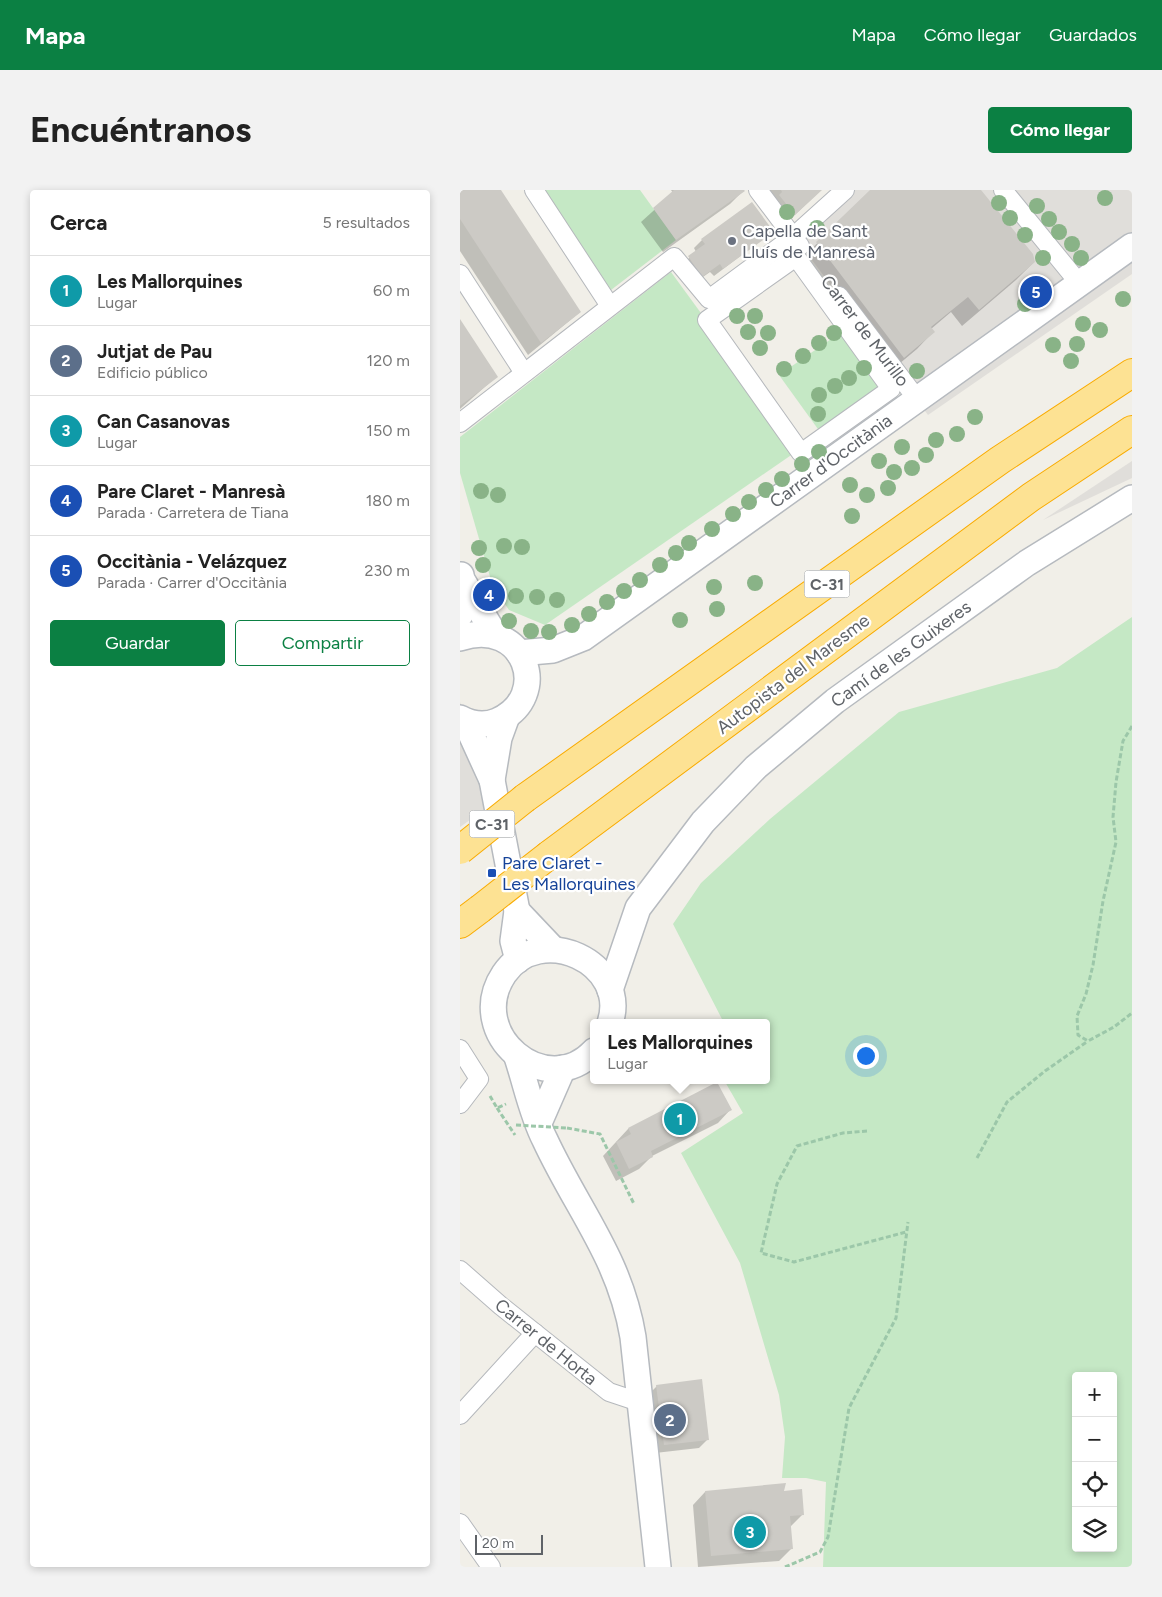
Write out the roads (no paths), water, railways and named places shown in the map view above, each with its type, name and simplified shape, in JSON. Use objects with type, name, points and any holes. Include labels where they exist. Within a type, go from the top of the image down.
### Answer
[{"type":"highway","name":"C-31","points":[[460,850],[525,798],[1000,460],[1132,373]]},
{"type":"highway","name":"Autopista del Maresme","points":[[470,917],[549,855],[1031,497],[1132,430]]},
{"type":"street","points":[[534,190],[610,306]]},
{"type":"street","name":"Carrer de Murillo","points":[[758,190],[917,399]]},
{"type":"street","points":[[460,422],[674,257],[709,300],[793,237],[845,190]]},
{"type":"street","points":[[1003,190],[1079,283]]},
{"type":"street","name":"Carrer d'Occitània","points":[[519,653],[553,650],[583,638],[1132,246]]},
{"type":"street","points":[[796,256],[891,389],[801,453],[706,320],[796,256]]},
{"type":"street","points":[[460,274],[524,372]]},
{"type":"street","name":"Camí de les Guixeres","points":[[610,990],[638,908],[692,837],[756,767],[835,701],[1027,563],[1132,498]]},
{"type":"street","points":[[461,575],[495,635]]},
{"type":"street","points":[[460,615],[461,575]]},
{"type":"street","points":[[460,633],[460,638],[475,633],[495,635],[513,645],[525,666],[527,680],[521,700],[507,716],[499,738],[492,780]]},
{"type":"street","points":[[463,719],[480,724],[494,722],[507,716]]},
{"type":"street","points":[[463,719],[492,780],[517,911],[513,941],[518,960]]},
{"type":"street","points":[[517,911],[553,949]]},
{"type":"street","points":[[590,1055],[563,1068],[539,1067],[518,1057],[504,1044],[496,1027],[493,1008],[496,990],[505,973],[518,960],[535,952],[553,949],[577,954],[597,968],[610,990],[613,1015],[612,1019]]},
{"type":"street","points":[[460,1049],[479,1079],[460,1104]]},
{"type":"street","points":[[518,1057],[528,1124],[544,1138],[608,1255],[621,1286],[632,1331],[658,1567]]},
{"type":"street","points":[[528,1124],[563,1068]]},
{"type":"street","name":"Carrer de Horta","points":[[460,1270],[535,1334],[609,1392],[640,1402]]},
{"type":"street","points":[[460,1415],[535,1334]]},
{"type":"street","points":[[460,1523],[491,1567]]},
{"type":"place","name":"Capella de Sant Lluís de Manresà","points":[[732,241]]},
{"type":"place","name":"Occitània - Velázquez","points":[[1036,292]]},
{"type":"place","name":"Pare Claret - Manresà","points":[[489,595]]},
{"type":"place","name":"Pare Claret - Les Mallorquines","points":[[492,873]]},
{"type":"place","name":"Les Mallorquines","points":[[680,1119]]},
{"type":"place","name":"Jutjat de Pau","points":[[670,1420]]},
{"type":"place","name":"Can Casanovas","points":[[750,1532]]}]
